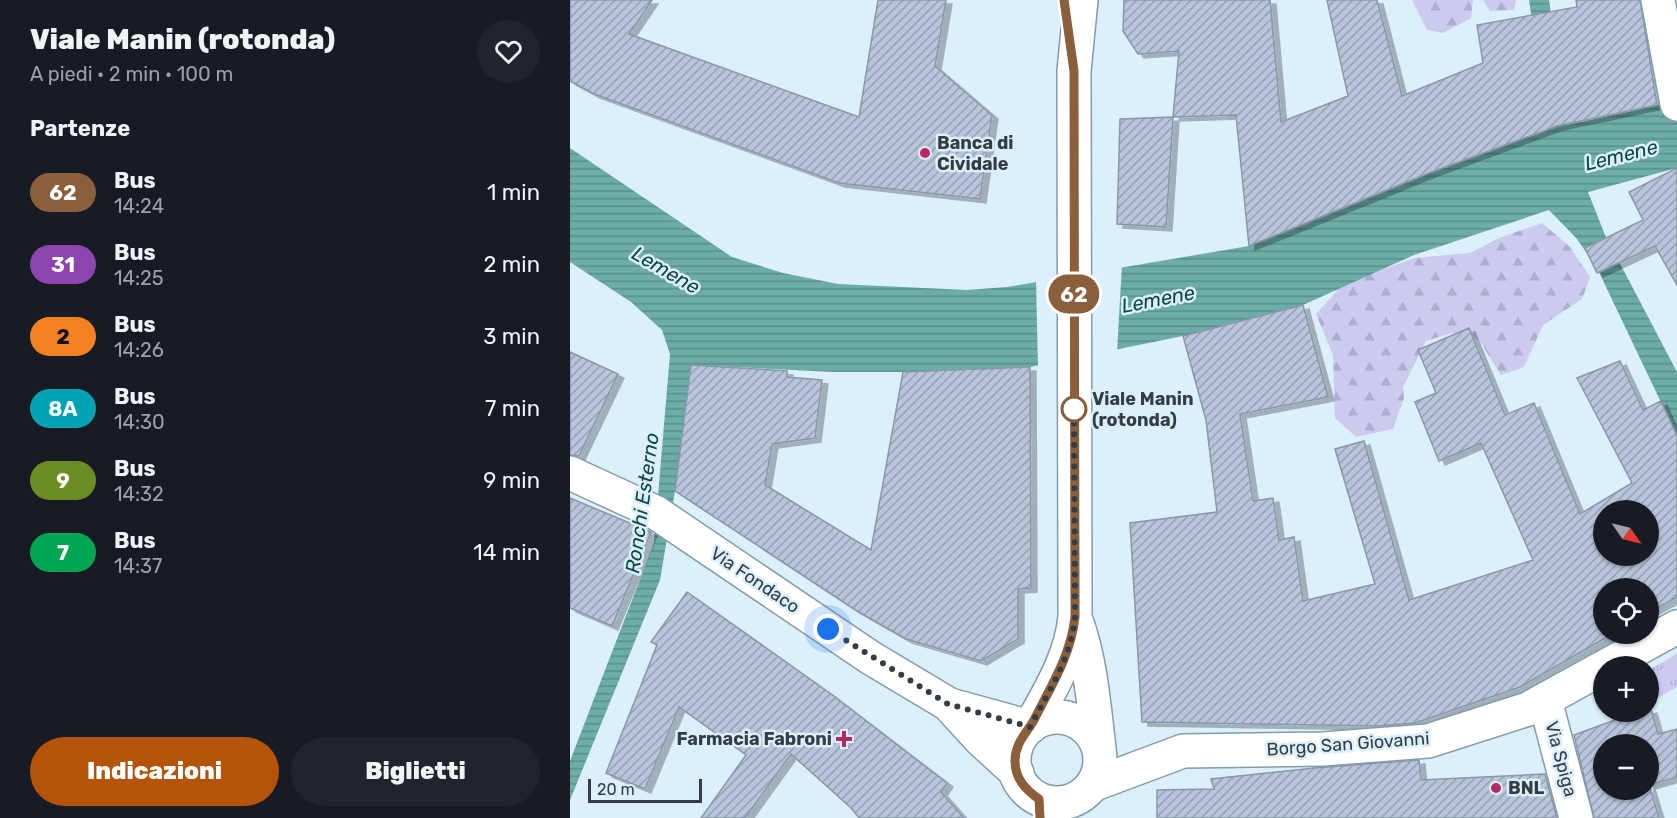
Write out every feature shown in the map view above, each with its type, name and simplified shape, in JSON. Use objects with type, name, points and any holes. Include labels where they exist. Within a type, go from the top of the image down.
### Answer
[{"type":"street","points":[[1064,0],[1074,71]]},
{"type":"street","points":[[1030,727],[1064,661],[1073,637],[1075,617],[1074,71],[1081,0]]},
{"type":"street","points":[[1658,0],[1676,103]]},
{"type":"street","name":"Via Fondaco","points":[[570,473],[665,518],[871,658],[948,704],[1030,727]]},
{"type":"street","points":[[1075,617],[1084,649],[1099,748],[1100,767],[1087,797],[1079,796],[1066,802],[1052,802],[1040,808],[1022,784],[1017,773],[1016,748],[1021,736],[1042,720],[1056,717],[1070,718],[1083,725],[1093,735],[1099,748]]},
{"type":"street","name":"Borgo San Giovanni","points":[[1625,656],[1677,627]]},
{"type":"street","name":"Borgo San Giovanni","points":[[1087,797],[1152,763],[1184,751],[1323,749],[1428,741],[1528,709],[1593,674]]},
{"type":"street","name":"Via Spiga","points":[[1545,700],[1576,818]]},
{"type":"street","name":"Via Fondaco","points":[[948,704],[981,740],[1017,773]]},
{"type":"green space","points":[[1412,0],[1473,0],[1471,18],[1443,33],[1427,30]]},
{"type":"green space","points":[[1483,0],[1516,0],[1514,10],[1490,11]]},
{"type":"green space","points":[[1542,223],[1569,246],[1590,277],[1582,299],[1543,325],[1524,367],[1501,375],[1479,340],[1452,333],[1426,341],[1403,387],[1404,398],[1393,429],[1356,437],[1335,418],[1333,355],[1316,314],[1344,283],[1415,258],[1470,253],[1499,238]]},
{"type":"green space","points":[[1677,654],[1677,687],[1659,697],[1659,664]]},
{"type":"water","name":"Lemene","points":[[1529,0],[1549,0],[1567,125],[1677,101],[1677,168],[1588,192],[1605,235],[1677,372],[1677,436],[1597,268],[1577,239],[1549,210],[1414,255],[1303,305],[1183,336],[1030,367],[834,372],[691,365],[675,491],[660,580],[570,800],[570,761],[654,543],[670,354],[662,330],[631,302],[570,262],[570,148],[732,257],[783,273],[838,284],[967,290],[1007,287],[1249,246],[1427,174],[1548,130]]},
{"type":"pier","points":[[1122,265],[1117,352],[1038,369],[1036,279]]},
{"type":"building","points":[[570,0],[652,0],[629,34],[859,117],[878,0],[946,0],[935,66],[992,115],[980,199],[839,183],[594,94],[570,81]]},
{"type":"building","points":[[1124,0],[1270,0],[1281,122],[1348,96],[1327,0],[1377,0],[1402,96],[1483,63],[1477,25],[1577,7],[1576,0],[1640,0],[1657,105],[1557,126],[1429,173],[1249,246],[1236,115],[1173,117],[1179,51],[1138,54],[1123,31]]},
{"type":"building","points":[[1173,117],[1166,227],[1117,224],[1120,119]]},
{"type":"building","points":[[1677,168],[1677,285],[1655,246],[1597,273],[1585,248],[1643,220],[1629,192]]},
{"type":"building","points":[[1303,305],[1328,397],[1240,414],[1253,501],[1273,498],[1279,540],[1294,537],[1303,601],[1375,584],[1335,449],[1364,441],[1409,600],[1533,560],[1481,443],[1439,461],[1415,402],[1436,393],[1418,350],[1469,328],[1505,415],[1534,403],[1580,514],[1593,506],[1593,566],[1659,566],[1659,500],[1603,500],[1632,483],[1577,378],[1620,361],[1643,410],[1661,401],[1677,436],[1677,597],[1659,607],[1659,578],[1593,578],[1593,644],[1595,644],[1520,687],[1415,723],[1377,726],[1142,722],[1130,523],[1217,512],[1206,420],[1183,336]]},
{"type":"building","points":[[570,352],[618,374],[579,456],[570,455]]},
{"type":"building","points":[[691,365],[787,371],[787,377],[822,380],[815,438],[772,444],[765,485],[871,550],[903,372],[1030,367],[1031,588],[1018,589],[1018,639],[981,661],[906,639],[857,611],[675,491]]},
{"type":"building","points":[[570,498],[651,532],[612,626],[570,608]]},
{"type":"building","points":[[687,592],[831,694],[947,783],[941,792],[964,818],[859,818],[791,754],[745,818],[701,818],[746,755],[679,707],[645,789],[606,773],[657,645],[651,642]]},
{"type":"building","points":[[1610,722],[1655,722],[1658,734],[1593,734],[1593,800],[1654,800],[1659,818],[1594,818],[1574,735]]},
{"type":"building","points":[[1677,729],[1677,777],[1659,782],[1658,734]]},
{"type":"building","points":[[1419,760],[1421,780],[1545,774],[1557,818],[1157,818],[1157,790],[1214,789],[1211,779]]},
{"type":"bus line","name":"62","points":[[1040,818],[1039,799],[1022,784],[1017,773],[1016,748],[1021,736],[1030,727],[1064,661],[1073,637],[1075,617],[1074,71],[1064,0]]},
{"type":"place","name":"Banca di Cividale","points":[[925,153]]},
{"type":"place","name":"Viale Manin (rotonda)","points":[[1074,409]]},
{"type":"place","name":"Farmacia Fabroni","points":[[844,739]]},
{"type":"place","name":"BNL","points":[[1496,788]]},
{"type":"route","points":[[828,629],[871,658],[948,704],[1030,727],[1064,661],[1073,637],[1075,617],[1074,407],[1074,409]]},
{"type":"water label","name":"Ronchi Esterno","points":[[642,503]]}]
